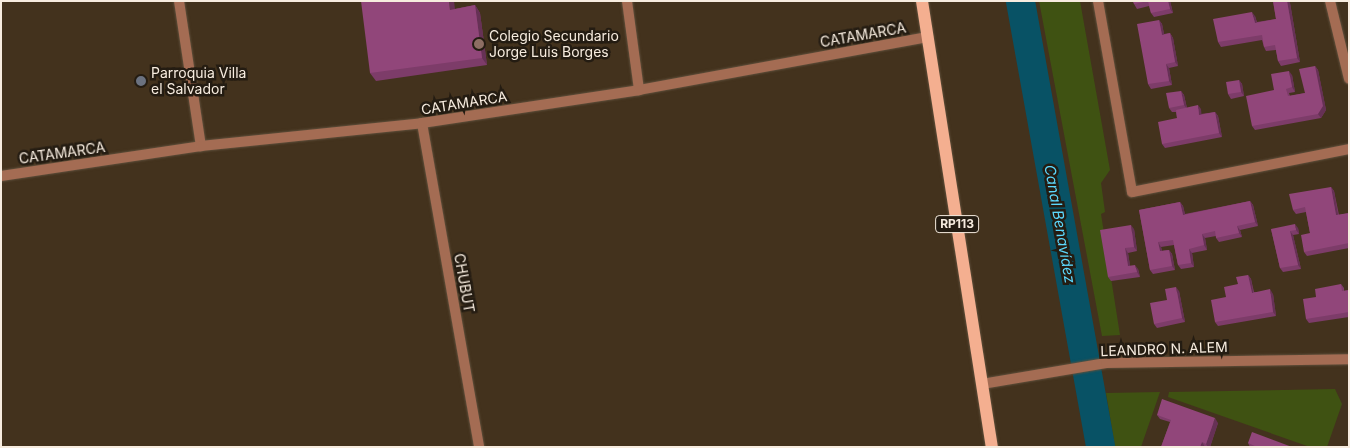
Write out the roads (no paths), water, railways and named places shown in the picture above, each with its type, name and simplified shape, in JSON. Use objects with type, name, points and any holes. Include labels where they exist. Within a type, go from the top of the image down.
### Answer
[{"type":"main road","name":"RP113","points":[[922,1],[992,447]]},
{"type":"street","points":[[179,1],[201,146]]},
{"type":"street","points":[[627,1],[639,90]]},
{"type":"street","points":[[1098,1],[1132,192],[1349,149]]},
{"type":"street","points":[[1330,1],[1349,78]]},
{"type":"street","name":"CATAMARCA","points":[[1,176],[201,146],[422,124],[639,90],[928,37]]},
{"type":"street","name":"CHUBUT","points":[[422,124],[480,447]]},
{"type":"street","name":"LEANDRO N. ALEM","points":[[982,384],[1098,364],[1349,359]]},
{"type":"waterway","name":"Canal Benavídez","points":[[1020,1],[1100,447]]},
{"type":"place","name":"Colegio Secundario Jorge Luis Borges","points":[[479,44]]},
{"type":"place","name":"Parroquia Villa el Salvador","points":[[141,81]]}]
